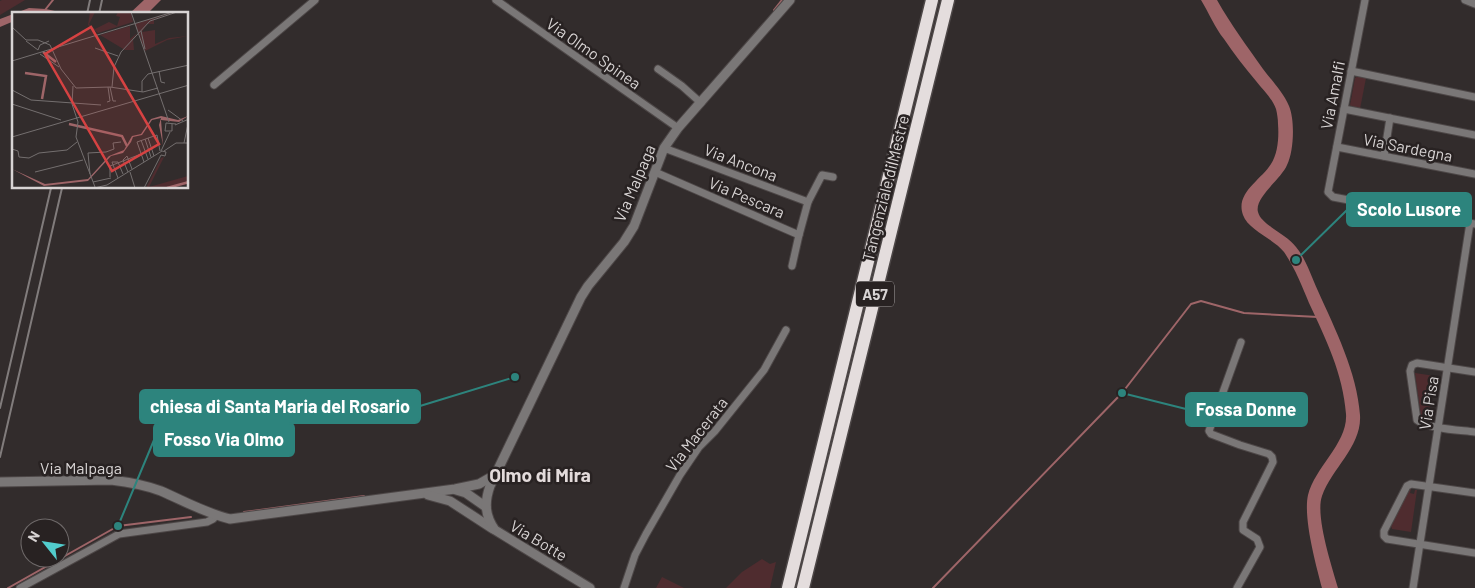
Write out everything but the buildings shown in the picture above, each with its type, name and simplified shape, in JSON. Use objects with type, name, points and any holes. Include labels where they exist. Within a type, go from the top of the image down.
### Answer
[{"type":"highway","name":"Tangenziale di Mestre","points":[[788,588],[932,0]]},
{"type":"highway","name":"Tangenziale di Mestre","points":[[803,588],[948,0]]},
{"type":"street","points":[[214,85],[315,0]]},
{"type":"street","name":"Via Olmo Spinea","points":[[496,0],[678,128]]},
{"type":"street","name":"Via Malpaga","points":[[486,507],[486,497],[494,476],[581,297],[624,242],[634,226],[664,148],[678,128],[790,0]]},
{"type":"street","name":"Via Amalfi","points":[[1365,0],[1328,188],[1330,195],[1341,199],[1473,223]]},
{"type":"street","points":[[1465,0],[1475,4]]},
{"type":"street","points":[[658,69],[682,86],[700,103]]},
{"type":"street","points":[[1351,72],[1475,97]]},
{"type":"street","points":[[1344,109],[1475,136]]},
{"type":"street","points":[[1384,156],[1390,118]]},
{"type":"street","name":"Via Ancona","points":[[664,148],[808,202]]},
{"type":"street","name":"Via Sardegna","points":[[1336,148],[1475,174]]},
{"type":"street","name":"Via Pescara","points":[[655,172],[799,235],[792,266]]},
{"type":"street","points":[[799,235],[808,202],[822,175],[833,177]]},
{"type":"street","name":"Via Pisa","points":[[1413,588],[1473,223]]},
{"type":"street","name":"Via Macerata","points":[[624,588],[646,534],[680,475],[699,447],[715,431],[764,370],[786,330]]},
{"type":"street","points":[[1237,588],[1259,552],[1260,547],[1257,539],[1243,530],[1243,522],[1273,462],[1269,454],[1240,446],[1211,434],[1209,431],[1241,342]]},
{"type":"street","points":[[1475,372],[1417,363],[1414,363],[1410,368],[1417,420],[1420,423],[1475,432]]},
{"type":"street","name":"Via Malpaga","points":[[0,482],[111,480],[128,482],[160,491],[216,516],[230,519],[455,489],[479,484],[494,476]]},
{"type":"street","points":[[1475,493],[1410,484],[1407,486],[1384,531],[1384,536],[1387,538],[1475,553]]},
{"type":"street","points":[[455,489],[466,493],[486,507]]},
{"type":"street","name":"Via Malpaga","points":[[423,494],[443,498],[495,530]]},
{"type":"street","points":[[463,510],[476,511],[486,507]]},
{"type":"street","name":"Via Botte","points":[[486,507],[487,515],[495,530],[590,588]]},
{"type":"street","name":"Via Malpaga","points":[[20,588],[119,534],[207,522],[216,516]]},
{"type":"shaded area","points":[[25,0],[0,15],[0,1]]},
{"type":"shaded area","points":[[144,0],[161,0],[149,12],[131,12]]},
{"type":"shaded area","points":[[1201,0],[1217,0],[1239,35],[1287,101],[1293,127],[1289,159],[1284,170],[1264,194],[1258,206],[1258,212],[1264,221],[1292,242],[1303,257],[1338,336],[1355,383],[1360,415],[1356,437],[1332,476],[1322,496],[1320,505],[1325,542],[1338,588],[1322,588],[1311,542],[1307,505],[1312,485],[1337,445],[1345,425],[1346,414],[1341,385],[1327,343],[1292,264],[1280,247],[1250,225],[1243,215],[1241,207],[1246,193],[1267,170],[1275,155],[1278,145],[1277,112],[1270,98],[1221,35]]},
{"type":"shaded area","points":[[29,8],[59,12],[18,12]]},
{"type":"shaded area","points":[[12,14],[12,22],[0,27],[0,19]]},
{"type":"shaded area","points":[[1358,76],[1366,78],[1360,109],[1350,105],[1355,78]]},
{"type":"shaded area","points":[[1415,373],[1435,376],[1428,419],[1427,415],[1424,415],[1423,418],[1421,417]]},
{"type":"shaded area","points":[[1409,489],[1411,489],[1410,493],[1414,494],[1415,490],[1417,490],[1411,532],[1392,529],[1391,526]]},
{"type":"shaded area","points":[[762,559],[770,564],[776,562],[770,588],[726,588],[742,572]]},
{"type":"shaded area","points":[[662,577],[684,588],[656,588]]},
{"type":"waterway","points":[[45,10],[53,0]]},
{"type":"waterway","points":[[774,10],[782,0]]},
{"type":"waterway","points":[[933,588],[1122,393],[1191,304],[1201,301],[1244,313],[1318,317]]},
{"type":"waterway","points":[[244,512],[364,496]]},
{"type":"waterway","points":[[8,588],[118,526],[191,517]]},
{"type":"railway","points":[[87,12],[90,0]]},
{"type":"railway","points":[[99,12],[102,0]]},
{"type":"railway","points":[[0,408],[51,189]]},
{"type":"railway","points":[[0,457],[62,189]]},
{"type":"place","name":"Scolo Lusore","points":[[1296,260]]},
{"type":"place","name":"chiesa di Santa Maria del Rosario","points":[[515,377]]},
{"type":"place","name":"Fossa Donne","points":[[1122,393]]},
{"type":"place","name":"Fosso Via Olmo","points":[[118,526]]},
{"type":"district","name":"Olmo di Mira","points":[[540,474]]}]
